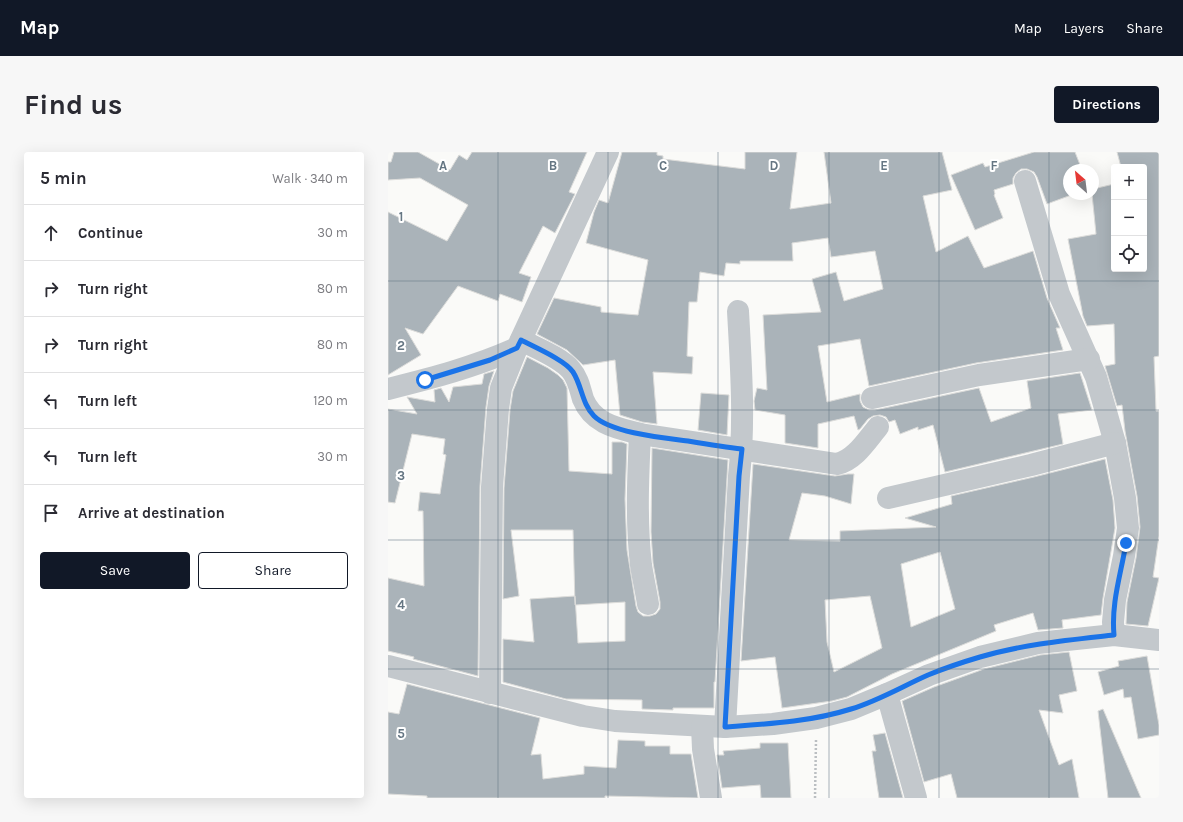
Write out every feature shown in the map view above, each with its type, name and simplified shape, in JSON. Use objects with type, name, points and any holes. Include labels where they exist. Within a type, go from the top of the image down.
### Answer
[{"type":"street","points":[[490,693],[492,487],[501,388],[519,344],[608,152]]},
{"type":"street","points":[[1025,182],[1059,294],[1096,377],[1115,443],[1125,498],[1128,528],[1115,600],[1113,622],[1114,635]]},
{"type":"street","points":[[725,727],[742,449],[743,416],[738,311]]},
{"type":"street","points":[[388,389],[490,360],[519,344]]},
{"type":"street","points":[[519,344],[560,361],[572,371],[586,406],[595,417],[609,425],[640,434],[837,464],[845,462],[854,455],[878,427]]},
{"type":"street","points":[[872,398],[979,375],[1089,359]]},
{"type":"street","points":[[640,434],[638,490],[641,565],[648,604]]},
{"type":"street","points":[[888,498],[1031,465],[1115,443]]},
{"type":"street","points":[[388,666],[584,716],[615,721],[725,727],[773,724],[816,718],[851,709],[929,675],[980,657],[1038,643],[1114,635],[1159,640]]},
{"type":"street","points":[[887,694],[916,798]]},
{"type":"street","points":[[702,726],[703,749],[711,798]]},
{"type":"path","points":[[815,798],[816,718]]},
{"type":"building","points":[[394,152],[418,152],[450,170],[459,155],[467,160],[472,152],[587,152],[569,192],[575,194],[555,233],[543,226],[519,273],[531,277],[522,302],[500,294],[498,301],[458,286],[423,334],[405,328],[421,355],[388,375],[388,212],[447,241],[468,205],[420,178],[388,180],[388,162],[391,162]]},
{"type":"building","points":[[622,152],[657,152],[657,155],[663,156],[663,159],[745,169],[745,152],[797,152],[790,209],[831,203],[824,152],[942,152],[952,190],[923,196],[936,252],[968,236],[984,268],[1033,251],[1047,298],[1060,328],[1056,328],[1063,350],[976,363],[869,386],[860,339],[818,346],[827,402],[860,394],[860,401],[863,407],[869,410],[875,410],[979,388],[991,422],[1031,408],[1027,381],[1080,373],[1092,410],[1058,414],[1063,444],[945,472],[933,425],[918,430],[918,427],[900,434],[895,420],[889,422],[886,417],[880,415],[873,416],[868,419],[858,430],[854,416],[818,424],[818,448],[785,443],[785,415],[755,410],[754,401],[757,388],[767,390],[763,315],[821,312],[812,279],[836,272],[844,301],[883,289],[875,251],[831,257],[828,238],[792,243],[793,261],[740,261],[740,264],[726,263],[724,276],[700,272],[697,302],[689,302],[687,356],[693,357],[692,374],[653,372],[657,424],[642,422],[620,415],[615,360],[583,365],[567,350],[537,334],[554,298],[601,307],[601,312],[638,315],[648,260],[586,243],[594,212],[599,200],[608,203]]},
{"type":"building","points":[[1034,152],[1075,152],[1080,164],[1063,164],[1063,198],[1047,204],[1034,172],[1027,169],[1021,169],[1013,178],[1013,184],[994,190],[994,195],[1003,218],[975,230],[951,175],[983,163],[985,167]]},
{"type":"building","points":[[1117,152],[1159,152],[1159,356],[1154,357],[1156,411],[1159,411],[1159,536],[1153,577],[1159,578],[1148,626],[1126,624],[1127,602],[1136,558],[1140,527],[1137,496],[1125,431],[1122,405],[1117,406],[1105,366],[1115,364],[1114,324],[1087,326],[1083,316],[1068,239],[1096,234],[1093,200],[1099,200],[1099,188],[1111,185],[1111,272],[1147,272],[1147,164],[1120,164]]},
{"type":"building","points":[[527,357],[558,375],[563,380],[567,388],[569,471],[612,474],[612,442],[622,442],[627,444],[625,499],[627,550],[636,606],[638,612],[643,616],[656,614],[660,609],[653,563],[651,532],[652,448],[728,460],[714,682],[714,708],[673,708],[673,710],[642,709],[642,700],[566,699],[503,682],[503,639],[534,642],[530,599],[575,596],[573,530],[511,530],[519,596],[503,599],[504,488],[510,410],[513,391]],"holes":[[[625,602],[625,641],[578,643],[576,605]]]},
{"type":"building","points":[[494,371],[489,386],[486,407],[480,486],[478,676],[388,651],[388,578],[424,586],[423,511],[418,511],[420,492],[440,494],[446,455],[443,454],[445,439],[412,434],[395,503],[388,502],[388,409],[417,414],[407,397],[435,402],[434,390],[441,388],[449,402],[453,387],[482,384],[484,374]]},
{"type":"building","points":[[701,393],[729,395],[727,435],[698,430]]},
{"type":"building","points":[[1105,459],[1113,500],[1115,528],[1101,615],[1062,620],[1063,628],[1038,630],[1033,613],[994,625],[996,631],[892,674],[847,697],[832,701],[782,708],[775,657],[741,661],[753,464],[835,476],[854,474],[851,504],[825,496],[802,493],[789,540],[840,541],[840,531],[936,527],[905,518],[952,504],[951,496]],"holes":[[[940,552],[955,609],[911,627],[901,564]],[[870,596],[882,648],[834,672],[827,642],[825,600]]]},
{"type":"building","points":[[1069,652],[1077,691],[1059,695],[1063,713],[1039,710],[1059,765],[1072,759],[1079,798],[957,798],[951,774],[924,782],[902,701],[934,687],[984,669],[1040,655]]},
{"type":"building","points":[[1147,656],[1159,725],[1159,735],[1138,739],[1131,697],[1124,698],[1123,689],[1104,695],[1098,672],[1119,666],[1118,661]]},
{"type":"building","points":[[407,684],[540,718],[531,755],[541,754],[543,779],[584,774],[584,766],[616,768],[618,740],[645,741],[645,746],[670,746],[670,754],[691,754],[698,798],[605,796],[605,798],[427,798],[427,796],[388,794],[388,712],[399,714]]},
{"type":"building","points":[[1103,709],[1141,798],[1108,798],[1098,711]]},
{"type":"building","points":[[885,733],[903,798],[879,798],[872,751],[876,751],[873,735]]},
{"type":"building","points":[[760,743],[788,743],[791,798],[761,798],[760,785],[722,788],[717,755],[724,755],[723,751],[760,748]]},
{"type":"route","points":[[425,380],[490,360],[517,348],[521,340],[566,365],[572,371],[578,383],[586,406],[595,417],[609,425],[653,437],[742,449],[739,476],[725,727],[773,724],[816,718],[851,709],[929,675],[980,657],[1038,643],[1114,635],[1113,622],[1115,600],[1126,543]]}]
